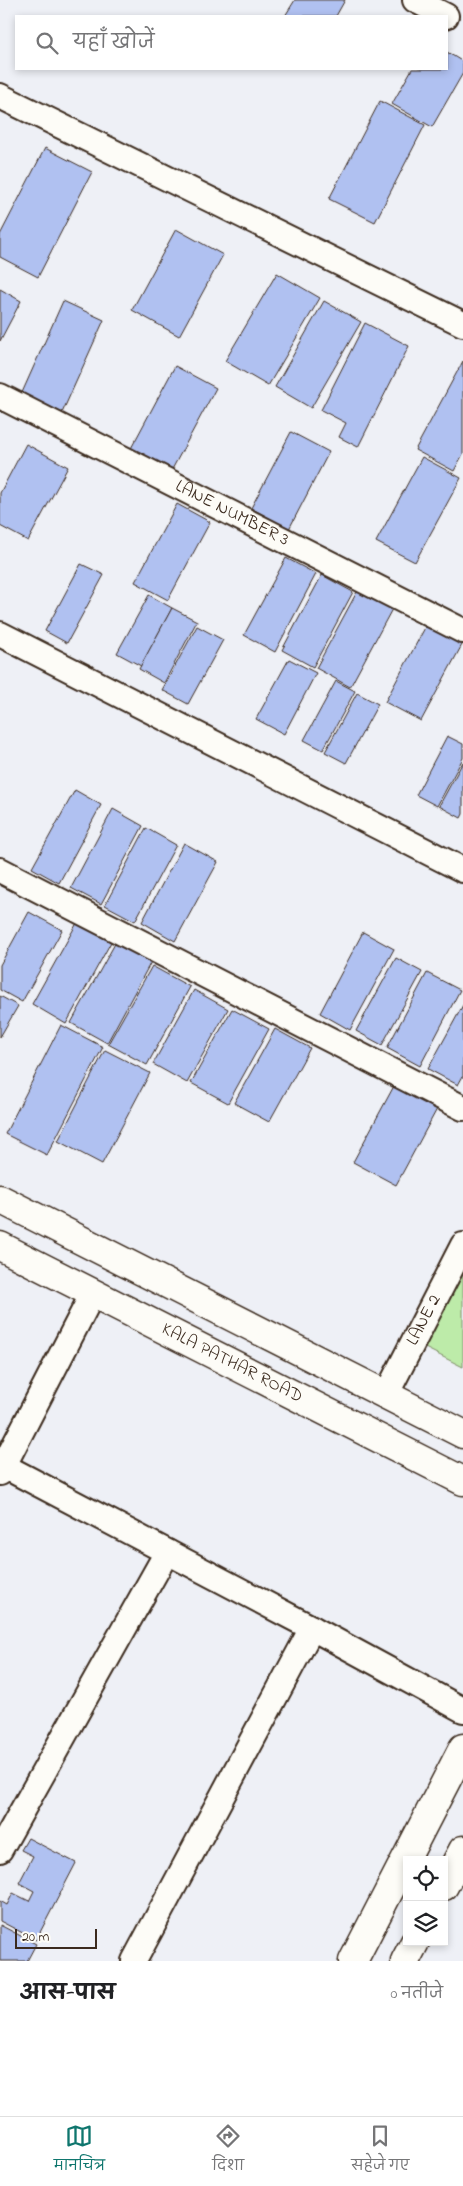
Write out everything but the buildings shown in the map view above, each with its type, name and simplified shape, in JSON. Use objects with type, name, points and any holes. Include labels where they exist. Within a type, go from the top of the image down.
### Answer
[{"type":"street","points":[[415,0],[444,15]]},
{"type":"street","points":[[448,17],[463,25]]},
{"type":"street","points":[[0,96],[463,324]]},
{"type":"street","name":"LANE NUMBER 3","points":[[0,396],[463,631]]},
{"type":"street","points":[[0,634],[463,870]]},
{"type":"street","points":[[0,870],[463,1108]]},
{"type":"street","points":[[0,1199],[463,1434]]},
{"type":"street","name":"LANE 2","points":[[386,1395],[463,1245]]},
{"type":"street","name":"KALA PATHAR ROAD","points":[[0,1246],[463,1481]]},
{"type":"street","points":[[93,1293],[2,1470],[167,1552],[463,1710]]},
{"type":"street","points":[[0,1850],[167,1552]]},
{"type":"street","points":[[134,1961],[312,1628]]},
{"type":"street","points":[[353,1961],[463,1748]]},
{"type":"street","points":[[448,1878],[463,1850]]},
{"type":"street","points":[[405,1961],[413,1946]]},
{"type":"green space","points":[[463,1266],[463,1367],[421,1346]]}]
